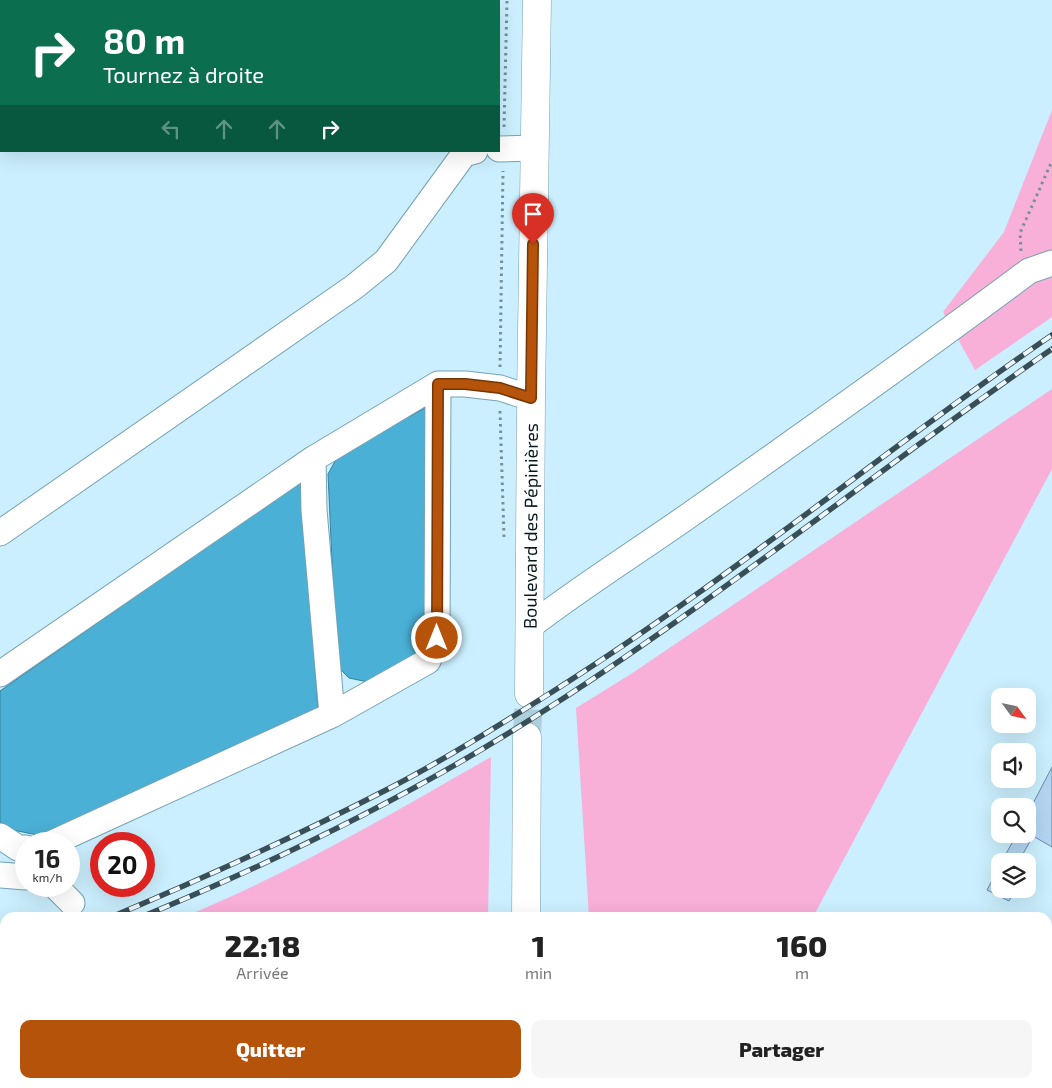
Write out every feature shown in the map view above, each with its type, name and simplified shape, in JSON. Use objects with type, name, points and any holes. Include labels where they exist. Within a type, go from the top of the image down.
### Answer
[{"type":"main road","name":"Boulevard des Pépinières","points":[[529,694],[537,0]]},
{"type":"main road","points":[[526,912],[527,737]]},
{"type":"street","points":[[501,149],[534,148]]},
{"type":"street","points":[[0,533],[354,287],[386,261],[464,154],[471,152]]},
{"type":"street","points":[[529,627],[559,604],[852,401],[1041,267]]},
{"type":"street","points":[[0,674],[312,459],[438,384],[465,384],[500,388],[531,398]]},
{"type":"street","points":[[76,832],[332,715],[428,661],[437,638],[438,384]]},
{"type":"street","points":[[312,459],[314,510],[332,715]]},
{"type":"street","points":[[0,836],[15,846]]},
{"type":"street","points":[[0,875],[15,876]]},
{"type":"path","points":[[504,538],[500,388],[501,149],[507,0]]},
{"type":"path","points":[[1041,267],[1021,253],[1020,233],[1052,161]]},
{"type":"shaded area","points":[[1052,110],[1052,317],[975,370],[943,312],[1004,232]]},
{"type":"shaded area","points":[[1052,389],[1052,469],[816,912],[589,912],[576,708],[631,674]]},
{"type":"shaded area","points":[[491,757],[488,912],[196,912],[302,862]]},
{"type":"water","points":[[427,407],[424,637],[418,654],[368,682],[349,678],[339,668],[336,649],[328,474],[339,454]]},
{"type":"water","points":[[301,481],[318,708],[51,832],[23,832],[13,830],[0,822],[0,691]]},
{"type":"building","points":[[1052,767],[1052,847],[1036,838],[1036,798]]},
{"type":"building","points":[[1012,843],[1029,843],[1023,853],[1006,853]]},
{"type":"building","points":[[991,882],[991,892],[987,890]]},
{"type":"tunnel","points":[[527,737],[529,694]]},
{"type":"railway","points":[[123,912],[250,856],[388,789],[471,742],[552,692],[679,607],[927,424],[1052,335]]},
{"type":"railway","points":[[153,912],[246,872],[351,821],[454,766],[504,736],[617,663],[680,619],[1052,349]]},
{"type":"route","points":[[437,638],[438,384],[465,384],[500,388],[531,398],[533,244]]}]
